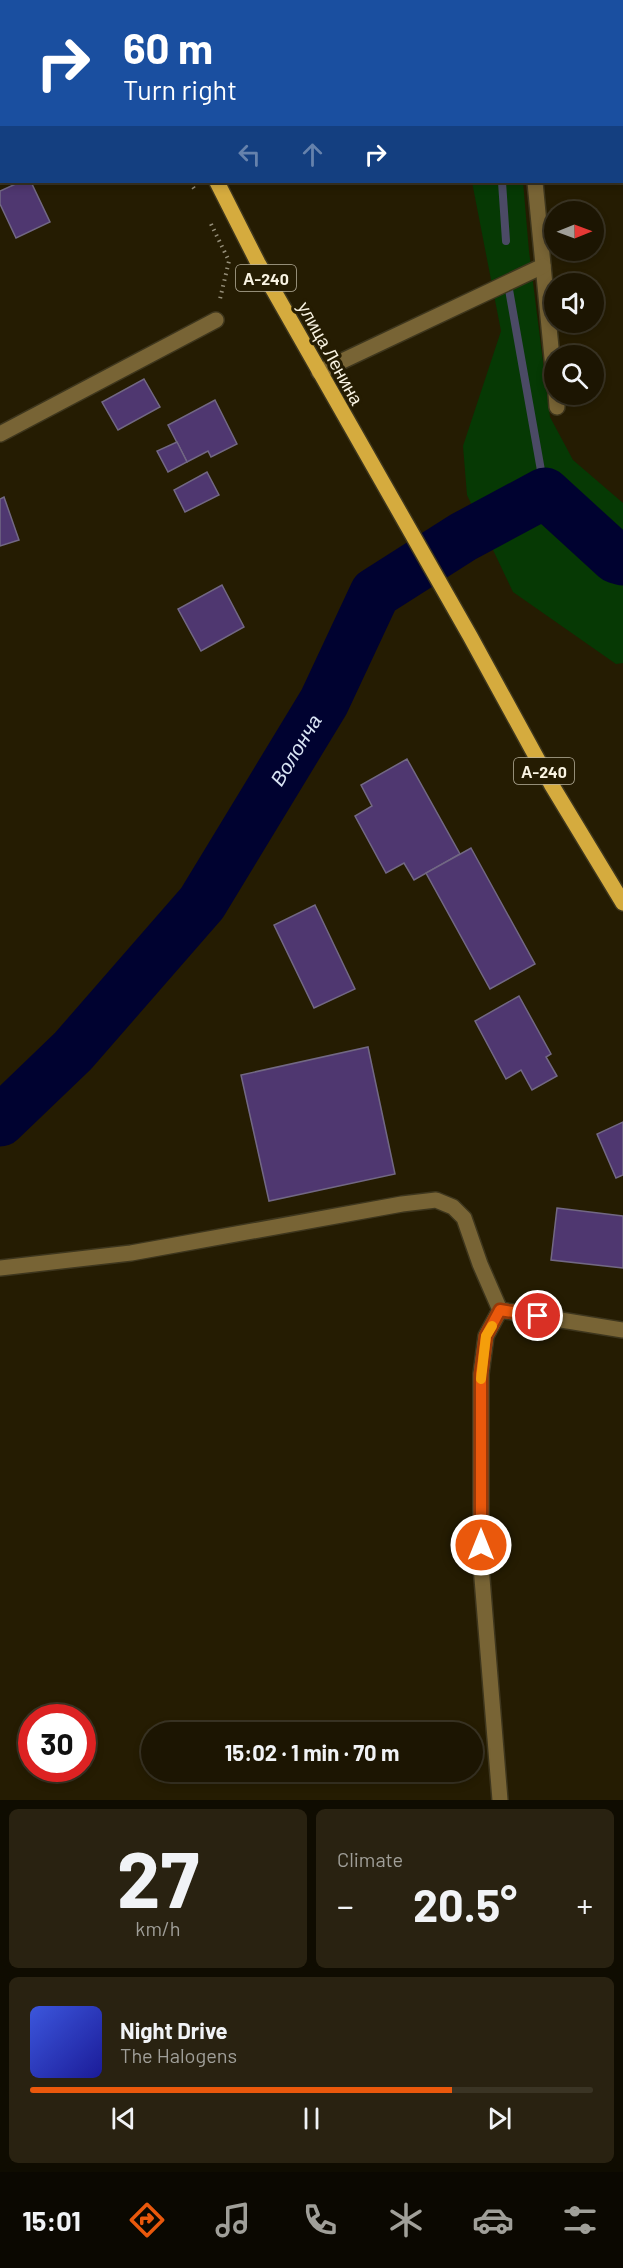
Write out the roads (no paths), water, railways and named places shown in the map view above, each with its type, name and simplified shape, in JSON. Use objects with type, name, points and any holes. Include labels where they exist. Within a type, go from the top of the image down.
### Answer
[{"type":"main road","name":"улица Ленина","points":[[218,183],[258,263],[470,636],[551,784],[623,903]]},
{"type":"street","points":[[535,183],[551,345]]},
{"type":"street","points":[[319,372],[543,266]]},
{"type":"street","points":[[0,434],[216,320]]},
{"type":"street","points":[[0,1268],[131,1253],[402,1204],[436,1200],[453,1207],[464,1218],[500,1310],[486,1336],[481,1374],[481,1566],[501,1800]]},
{"type":"street","points":[[500,1310],[623,1330]]},
{"type":"waterway","points":[[502,183],[506,241]]},
{"type":"waterway","points":[[508,284],[545,493]]},
{"type":"waterway","name":"Волонча","points":[[0,1121],[73,1051],[202,903],[324,702],[375,593],[463,537],[545,493],[616,558],[623,560]]}]
